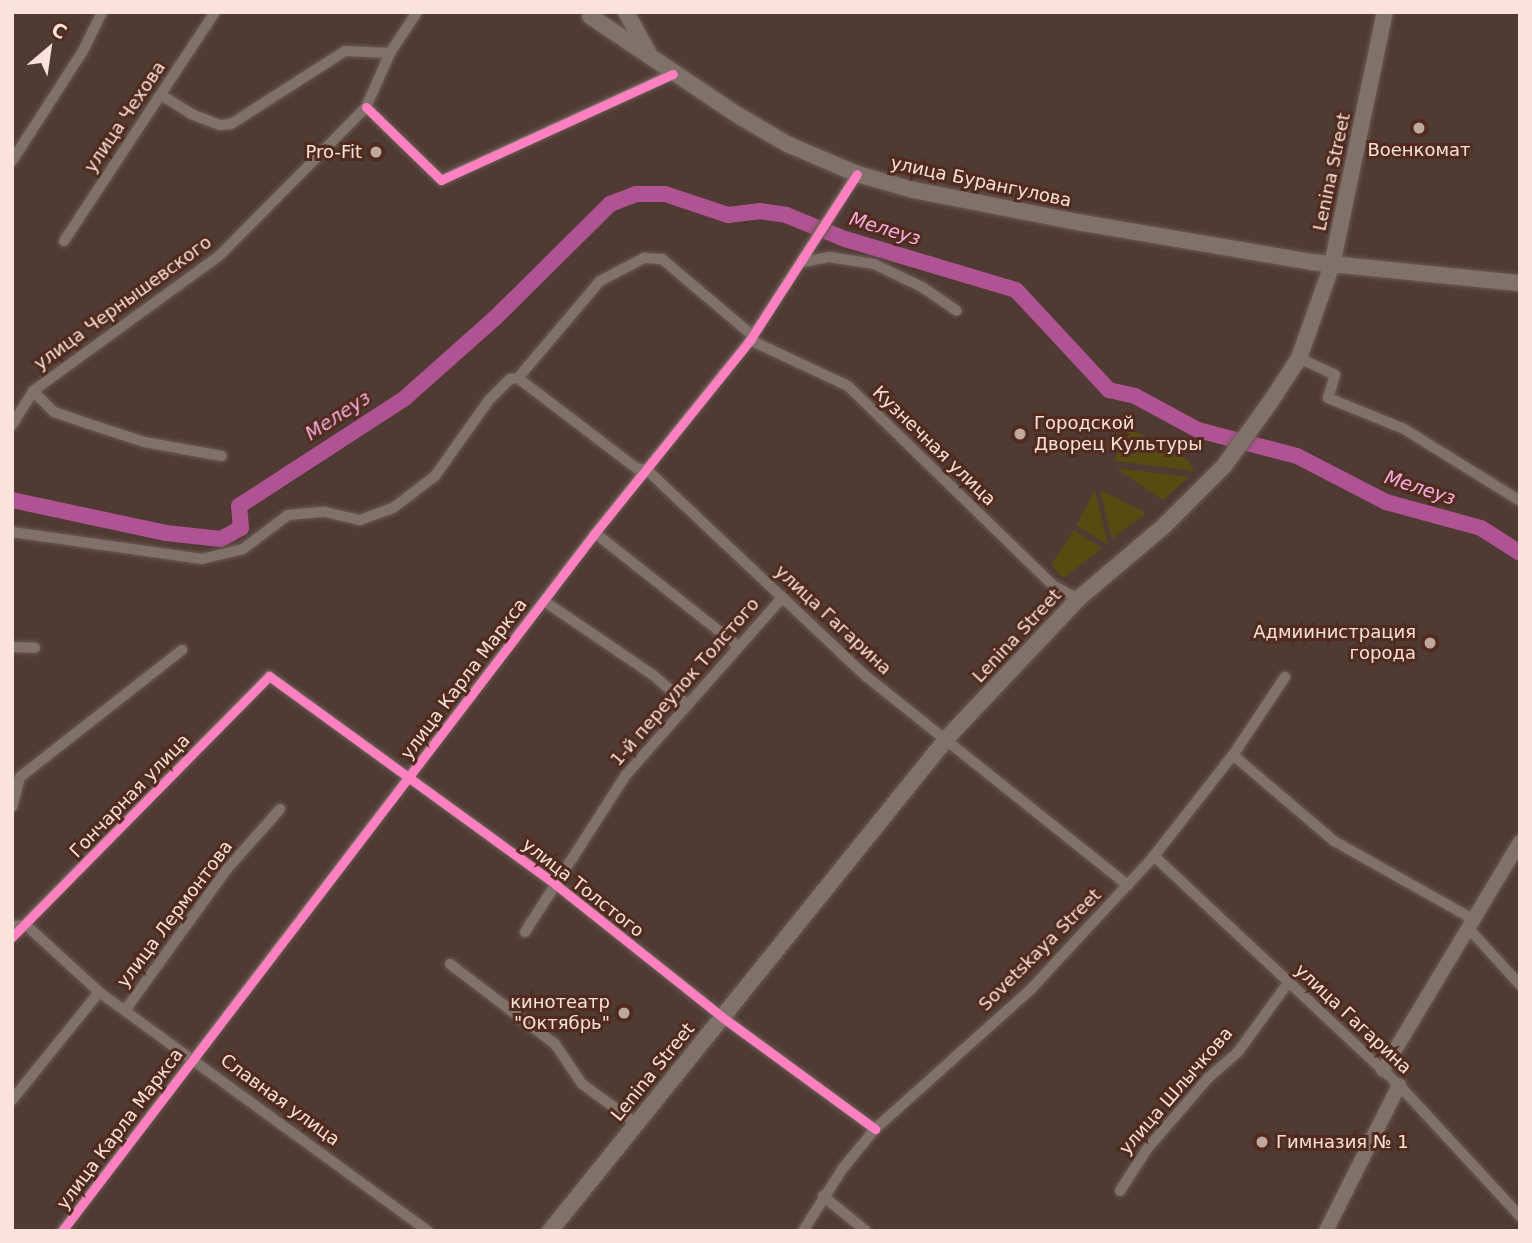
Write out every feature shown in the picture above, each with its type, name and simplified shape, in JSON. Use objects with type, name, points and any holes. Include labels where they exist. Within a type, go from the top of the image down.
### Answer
[{"type":"main road","name":"улица Бурангулова","points":[[626,12],[651,58]]},
{"type":"main road","name":"Lenina Street","points":[[550,1231],[948,737],[1078,599],[1164,526],[1224,466],[1271,401],[1299,358],[1332,265],[1385,12]]},
{"type":"main road","name":"улица Бурангулова","points":[[592,13],[673,74],[787,144],[857,174],[913,190],[1083,223],[1332,265],[1520,284]]},
{"type":"street","points":[[12,161],[83,51],[102,12]]},
{"type":"street","name":"улица Чехова","points":[[64,241],[215,12]]},
{"type":"street","name":"улица Чернышевского","points":[[13,425],[33,391],[220,255],[366,107],[390,53],[417,12]]},
{"type":"street","points":[[161,95],[191,114],[220,125],[231,124],[345,51],[390,53]]},
{"type":"street","points":[[366,107],[441,180],[673,74]]},
{"type":"street","name":"улица Карла Маркса","points":[[62,1231],[595,533],[752,338],[806,258],[857,174]]},
{"type":"street","points":[[806,258],[828,257],[874,264],[922,287],[957,311]]},
{"type":"street","name":"Кузнечная улица","points":[[518,378],[600,281],[644,258],[662,259],[752,338],[848,386],[1054,586],[1078,599]]},
{"type":"street","points":[[1299,358],[1335,375],[1328,398],[1404,429],[1520,501]]},
{"type":"street","points":[[12,532],[202,559],[243,549],[288,515],[326,512],[360,520],[393,508],[435,476],[489,400],[510,379],[518,378]]},
{"type":"street","name":"улица Гагарина","points":[[518,378],[636,468],[647,470],[925,727],[948,737],[1128,885]]},
{"type":"street","points":[[33,391],[54,412],[144,442],[222,456]]},
{"type":"street","points":[[595,533],[738,646]]},
{"type":"street","name":"1-й переулок Толстого","points":[[525,932],[625,776],[685,703],[783,597]]},
{"type":"street","points":[[544,601],[653,675],[685,703]]},
{"type":"street","points":[[12,647],[35,648]]},
{"type":"street","points":[[12,807],[20,776],[182,650]]},
{"type":"street","name":"улица Толстого","points":[[269,676],[555,884],[722,1017],[875,1129]]},
{"type":"street","name":"Гончарная улица","points":[[12,937],[269,676]]},
{"type":"street","name":"Sovetskaya Street","points":[[803,1231],[823,1196],[875,1129],[1031,989],[1154,856],[1233,755],[1285,677]]},
{"type":"street","points":[[1233,755],[1334,841],[1473,925],[1520,985]]},
{"type":"street","name":"улица Лермонтова","points":[[126,1009],[227,869],[281,809]]},
{"type":"street","points":[[1383,1070],[1473,925],[1520,842]]},
{"type":"street","name":"улица Гагарина","points":[[1154,856],[1399,1085],[1520,1216]]},
{"type":"street","points":[[12,926],[26,925]]},
{"type":"street","name":"Славная улица","points":[[26,925],[99,992],[126,1009],[428,1231]]},
{"type":"street","points":[[450,964],[555,1044],[582,1084],[637,1124]]},
{"type":"street","name":"улица Шлычкова","points":[[1120,1191],[1147,1149],[1208,1078],[1238,1052],[1288,984]]},
{"type":"street","name":"улица Лермонтова","points":[[12,1100],[99,992]]},
{"type":"street","points":[[1326,1231],[1399,1085]]},
{"type":"street","points":[[823,1196],[866,1231]]},
{"type":"shaded area","points":[[1130,428],[1189,461],[1194,471],[1114,461]]},
{"type":"shaded area","points":[[1115,468],[1189,477],[1163,500]]},
{"type":"shaded area","points":[[1095,490],[1108,545],[1076,525]]},
{"type":"shaded area","points":[[1100,490],[1146,513],[1112,539]]},
{"type":"shaded area","points":[[1074,530],[1102,548],[1064,578],[1051,565]]},
{"type":"waterway","name":"Мелеуз","points":[[12,500],[166,533],[221,539],[241,528],[239,506],[405,398],[495,318],[610,204],[636,194],[665,194],[728,215],[759,211],[786,215],[845,239],[1016,290],[1109,390],[1135,396],[1198,430],[1297,456],[1386,502],[1481,528],[1520,553]]},
{"type":"cycle path","points":[[366,107],[441,180],[673,74]]},
{"type":"cycle path","points":[[62,1231],[595,533],[750,340],[857,174]]},
{"type":"cycle path","points":[[12,937],[269,676],[555,884],[722,1017],[875,1129]]},
{"type":"place","name":"Военкомат","points":[[1419,128]]},
{"type":"place","name":"Pro-Fit","points":[[376,152]]},
{"type":"place","name":"Городской Дворец Культуры","points":[[1020,434]]},
{"type":"place","name":"Адмиинистрация города","points":[[1430,643]]},
{"type":"place","name":"кинотеатр \"Октябрь\"","points":[[624,1013]]},
{"type":"place","name":"Гимназия № 1","points":[[1262,1142]]}]
